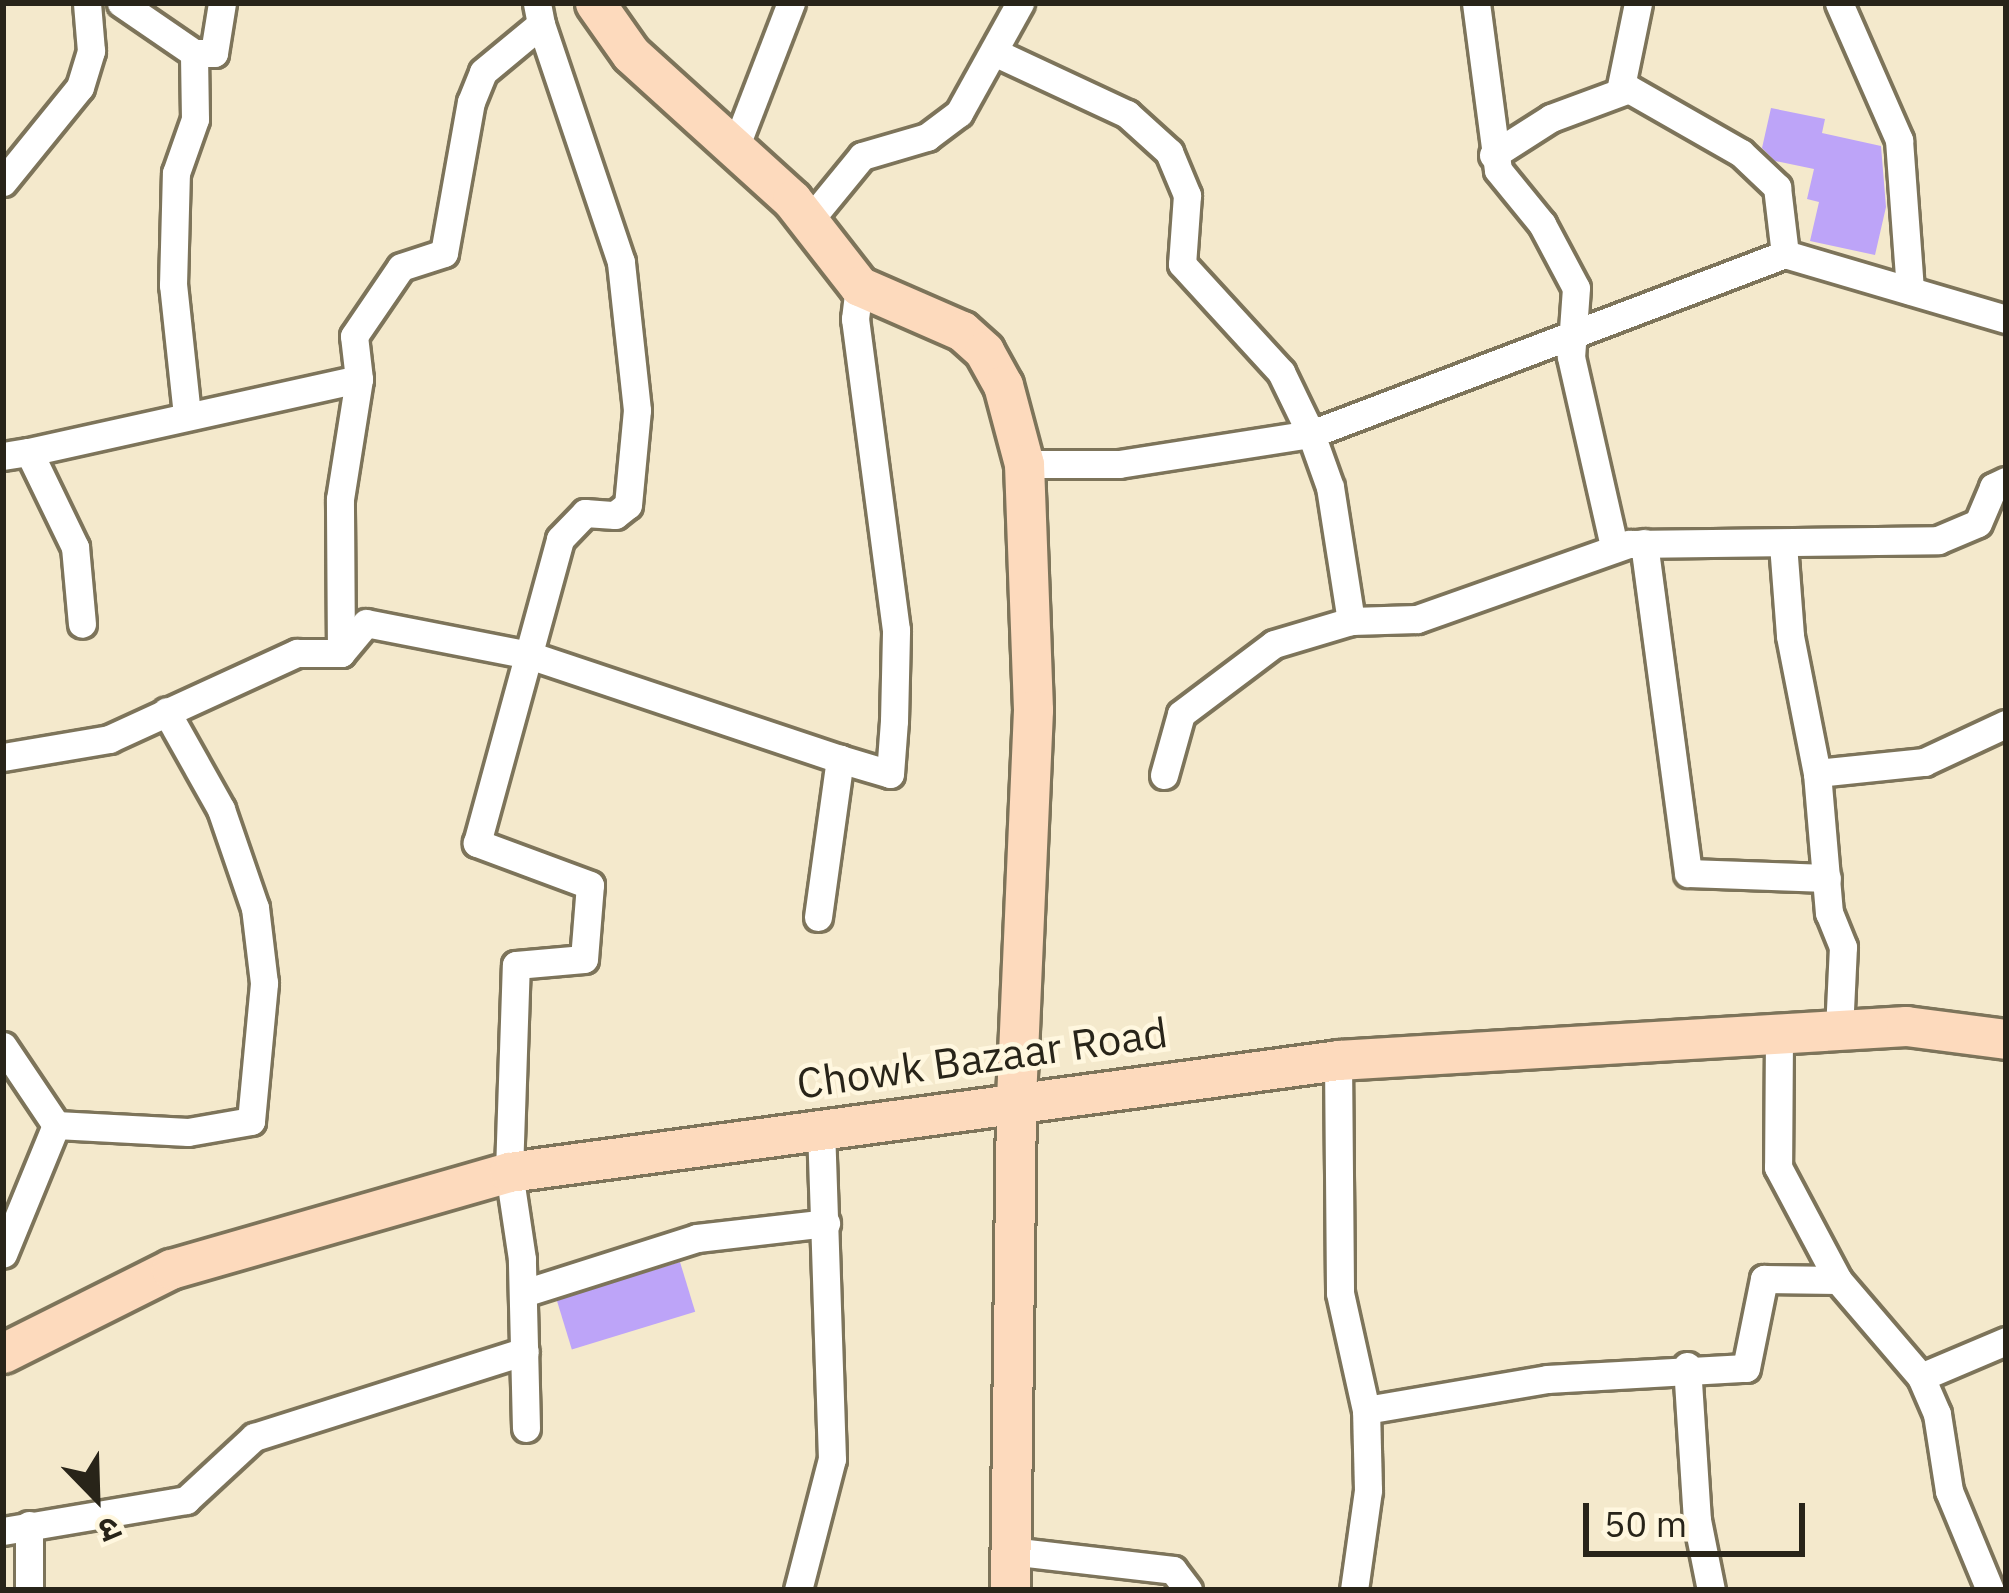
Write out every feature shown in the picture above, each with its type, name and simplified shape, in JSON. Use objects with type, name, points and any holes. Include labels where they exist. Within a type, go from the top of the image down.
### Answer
[{"type":"main road","points":[[595,3],[631,54],[808,222],[859,286],[962,331],[984,351],[1003,385],[1024,464],[1033,710],[1016,1101],[1010,1571]]},
{"type":"main road","name":"Chowk Bazaar Road","points":[[3,1353],[171,1269],[509,1172],[1338,1060],[1906,1026],[2006,1039]]},
{"type":"street","points":[[3,182],[80,87],[91,51],[87,3]]},
{"type":"street","points":[[121,3],[194,52],[214,53],[222,3]]},
{"type":"street","points":[[733,153],[791,3]]},
{"type":"street","points":[[808,222],[862,156],[927,137],[959,113],[1020,3]]},
{"type":"street","points":[[1476,3],[1493,155],[1510,191],[1564,258],[1576,288],[1573,333],[1614,548]]},
{"type":"street","points":[[1620,91],[1638,3]]},
{"type":"street","points":[[1840,3],[1899,140],[1910,291]]},
{"type":"street","points":[[341,653],[340,499],[359,379],[354,336],[401,267],[444,253],[483,71],[539,14],[621,262],[637,410],[628,505],[569,524],[477,843],[590,886],[584,959],[516,965],[509,1172],[524,1293],[526,1428]]},
{"type":"street","points":[[187,415],[174,240],[176,173],[195,118],[194,52]]},
{"type":"street","points":[[994,52],[1127,114],[1169,152],[1187,195],[1181,264],[1281,372],[1311,434],[1330,487],[1351,620]]},
{"type":"street","points":[[1493,155],[1551,118],[1620,91],[1647,98],[1760,170],[1777,187],[1786,214],[1786,254]]},
{"type":"street","points":[[1024,464],[1119,464],[1311,434],[1786,254],[2006,319]]},
{"type":"street","points":[[341,653],[366,623],[529,655],[890,774],[896,630],[855,319],[859,286]]},
{"type":"street","points":[[82,624],[75,547],[16,454],[359,379]]},
{"type":"street","points":[[1164,775],[1170,736],[1201,692],[1274,644],[1351,620],[1417,619],[1614,548],[1644,543],[1938,540],[1978,523],[1993,487],[2006,482]]},
{"type":"street","points":[[1644,543],[1688,873],[1827,878]]},
{"type":"street","points":[[1783,544],[1790,637],[1817,773],[1829,913],[1843,947],[1839,1031]]},
{"type":"street","points":[[3,757],[109,739],[297,653],[341,653]]},
{"type":"street","points":[[56,1125],[188,1132],[251,1121],[264,982],[255,908],[221,809],[166,711]]},
{"type":"street","points":[[1817,773],[1924,762],[2006,724]]},
{"type":"street","points":[[818,917],[840,759]]},
{"type":"street","points":[[1779,1036],[1778,1167],[1838,1280],[1921,1377],[1937,1414],[1949,1491],[1990,1590]]},
{"type":"street","points":[[3,1046],[56,1125]]},
{"type":"street","points":[[1338,1060],[1340,1293],[1366,1410],[1368,1490],[1354,1590]]},
{"type":"street","points":[[3,1254],[56,1125]]},
{"type":"street","points":[[798,1590],[832,1459],[821,1128]]},
{"type":"street","points":[[524,1293],[697,1238],[826,1223]]},
{"type":"street","points":[[1366,1410],[1546,1379],[1687,1366],[1746,1368],[1764,1279],[1838,1280]]},
{"type":"street","points":[[1921,1377],[2006,1341]]},
{"type":"street","points":[[29,1590],[16,1528],[186,1500],[254,1436],[525,1351]]},
{"type":"street","points":[[1687,1366],[1696,1520],[1711,1590]]},
{"type":"street","points":[[1010,1571],[1173,1570],[1188,1590]]},
{"type":"building","points":[[1771,108],[1825,119],[1822,133],[1881,146],[1886,207],[1875,255],[1810,241],[1819,202],[1807,199],[1814,169],[1775,161],[1762,148]]},
{"type":"building","points":[[680,1262],[695,1312],[572,1349],[557,1300]]}]
